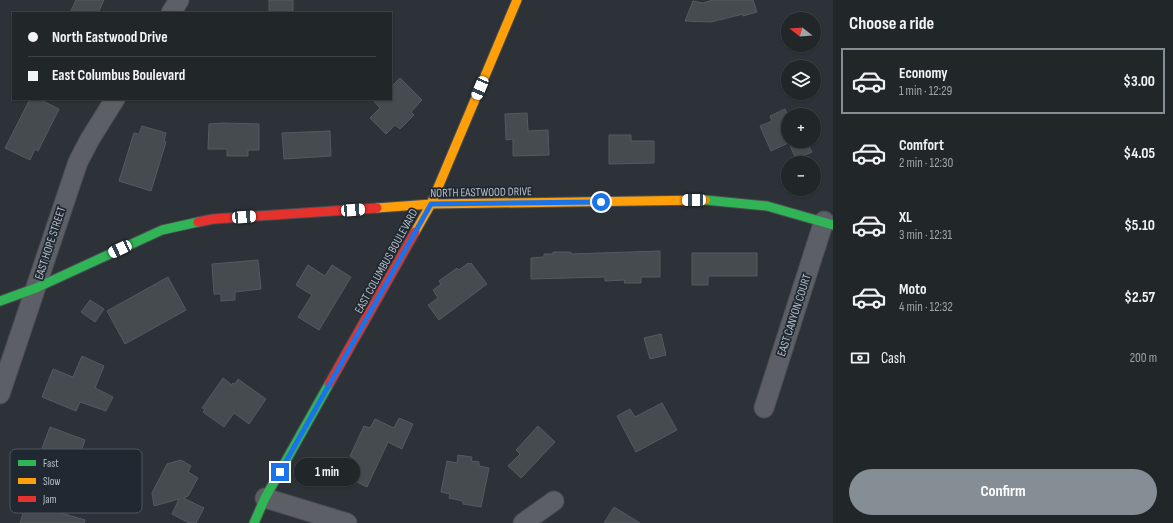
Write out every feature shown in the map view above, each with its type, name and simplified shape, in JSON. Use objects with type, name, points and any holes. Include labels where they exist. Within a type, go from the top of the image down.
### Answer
[{"type":"street","points":[[172,12],[179,0]]},
{"type":"street","name":"EAST COLUMBUS BOULEVARD","points":[[254,523],[265,498],[431,204],[517,0]]},
{"type":"street","name":"EAST HOPE STREET","points":[[0,394],[78,162],[90,139],[114,100]]},
{"type":"street","name":"NORTH EASTWOOD DRIVE","points":[[0,301],[36,288],[162,230],[213,219],[431,204],[709,200],[767,206],[828,223]]},
{"type":"street","name":"EAST CANYON COURT","points":[[764,408],[828,223]]},
{"type":"street","points":[[265,498],[347,523]]},
{"type":"street","points":[[523,523],[554,501]]},
{"type":"building","points":[[76,0],[104,0],[98,12],[70,12]]},
{"type":"building","points":[[269,0],[293,0],[293,12],[269,12]]},
{"type":"building","points":[[713,0],[753,0],[757,12],[711,22],[685,21],[693,1],[703,3]]},
{"type":"building","points":[[400,78],[422,100],[411,112],[414,115],[400,129],[395,125],[386,134],[370,118],[380,108],[373,100],[392,100],[392,86]]},
{"type":"building","points":[[29,100],[41,100],[59,109],[38,151],[35,149],[30,160],[5,148]]},
{"type":"building","points":[[781,111],[781,146],[771,151],[760,126],[772,121],[770,116]]},
{"type":"building","points":[[527,113],[528,131],[548,130],[549,155],[513,156],[513,139],[506,140],[505,114]]},
{"type":"building","points":[[209,124],[259,124],[259,150],[248,150],[248,156],[227,156],[227,149],[208,149]]},
{"type":"building","points":[[142,126],[166,133],[164,141],[166,142],[151,191],[119,181],[134,133],[139,134]]},
{"type":"building","points":[[330,131],[331,156],[284,159],[282,133]]},
{"type":"building","points":[[609,135],[631,135],[631,141],[654,141],[654,163],[609,164]]},
{"type":"building","points":[[791,148],[810,148],[812,152],[803,156],[795,156]]},
{"type":"building","points":[[660,251],[660,277],[641,277],[641,283],[624,283],[625,280],[605,281],[605,277],[531,279],[531,258],[544,257],[544,254],[553,254],[553,252],[571,252],[571,254]]},
{"type":"building","points":[[692,253],[757,253],[757,276],[708,276],[708,285],[692,285]]},
{"type":"building","points":[[258,260],[261,289],[235,292],[235,300],[221,301],[221,294],[214,294],[212,264]]},
{"type":"building","points":[[468,263],[471,263],[487,284],[439,320],[428,305],[438,298],[433,290],[441,284],[439,281],[457,268],[459,270]]},
{"type":"building","points":[[308,265],[325,276],[332,265],[351,277],[319,330],[298,317],[312,295],[296,285]]},
{"type":"building","points":[[168,277],[186,310],[125,344],[107,311]]},
{"type":"building","points":[[90,300],[104,309],[95,322],[81,312]]},
{"type":"building","points":[[661,334],[666,355],[650,359],[644,338]]},
{"type":"building","points":[[82,356],[104,366],[95,388],[113,397],[106,411],[80,402],[76,411],[42,397],[53,369],[73,377]]},
{"type":"building","points":[[223,378],[232,385],[233,383],[235,384],[238,379],[266,399],[249,424],[234,413],[224,427],[203,412],[205,410],[202,408]]},
{"type":"building","points":[[662,403],[677,430],[636,452],[617,416],[630,409],[635,417]]},
{"type":"building","points":[[399,418],[413,424],[402,449],[388,442],[367,487],[347,477],[355,459],[350,456],[364,426],[370,428],[375,419],[394,428]]},
{"type":"building","points":[[538,426],[555,442],[521,478],[508,466],[520,454],[516,450]]},
{"type":"building","points":[[50,427],[85,440],[82,449],[42,449]]},
{"type":"building","points":[[458,455],[472,457],[471,461],[479,462],[479,466],[489,468],[481,507],[463,504],[463,501],[449,498],[450,494],[441,492],[447,461],[457,463]]},
{"type":"building","points":[[181,460],[191,466],[188,472],[198,478],[188,496],[183,498],[204,508],[196,523],[189,523],[172,514],[179,499],[154,506],[152,493],[167,464]]},
{"type":"building","points":[[614,507],[640,523],[604,523]]},
{"type":"building","points":[[23,513],[61,513],[85,520],[84,523],[20,523]]},
{"type":"traffic: fast","points":[[705,200],[767,206],[833,225]]},
{"type":"traffic: fast","points":[[0,301],[36,288],[162,230],[198,222]]},
{"type":"traffic: fast","points":[[254,523],[265,498],[329,384]]},
{"type":"traffic: slow","points":[[415,232],[431,204],[517,0]]},
{"type":"traffic: slow","points":[[377,208],[431,204],[705,200]]},
{"type":"traffic: jam","points":[[198,222],[213,219],[377,208]]},
{"type":"traffic: jam","points":[[329,384],[415,232]]},
{"type":"route","points":[[280,472],[431,204],[601,202]]}]
